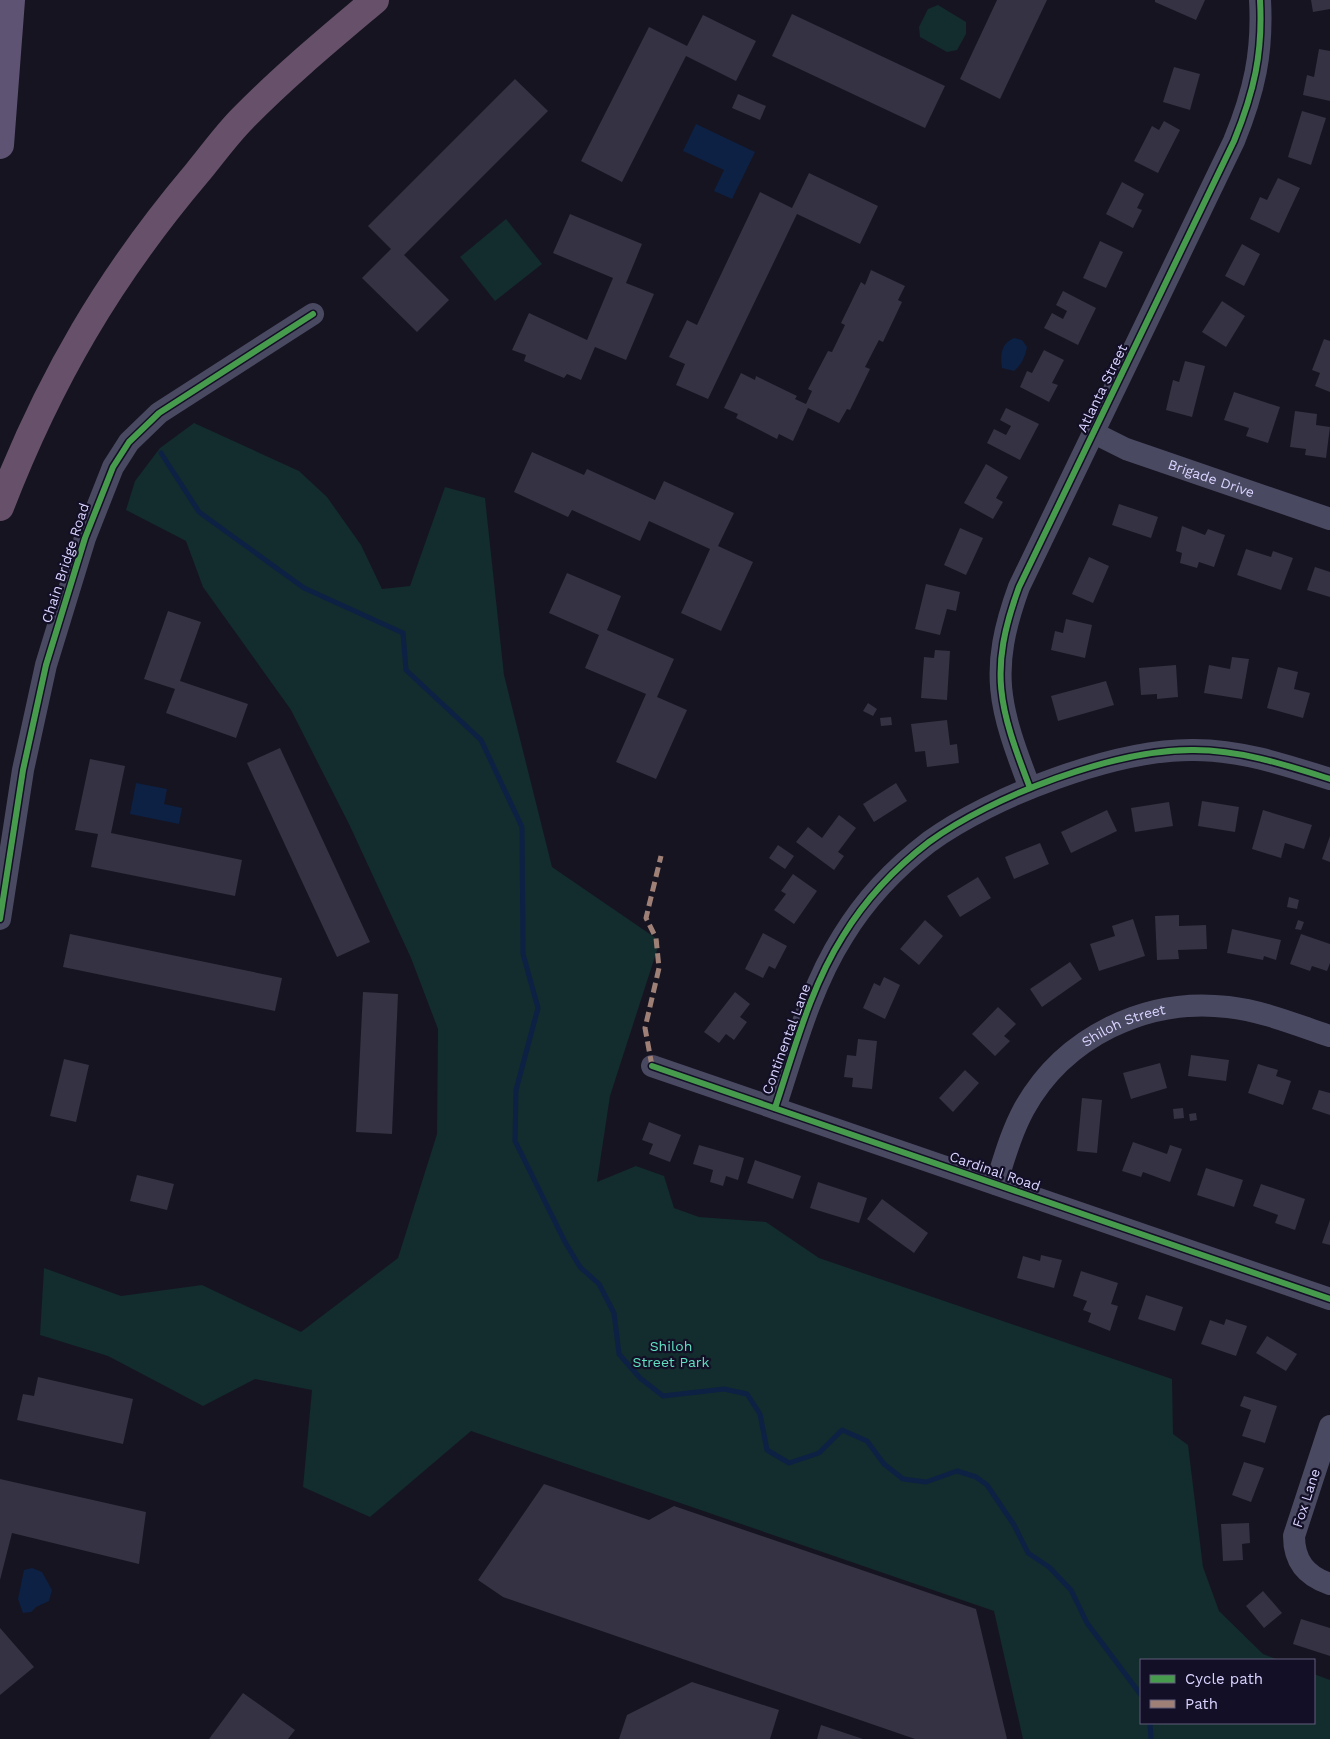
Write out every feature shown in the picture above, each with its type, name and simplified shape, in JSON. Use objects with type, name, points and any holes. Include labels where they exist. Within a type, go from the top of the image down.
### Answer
[{"type":"highway","points":[[0,507],[27,439],[62,369],[106,292],[158,219],[242,119],[313,52],[375,0]]},
{"type":"main road","points":[[0,145],[11,0]]},
{"type":"street","name":"Atlanta Street","points":[[1030,788],[1002,708],[1000,678],[1002,641],[1019,588],[1248,108],[1261,42],[1260,0]]},
{"type":"street","name":"Chain Bridge Road","points":[[0,919],[24,770],[44,675],[84,538],[113,466],[129,442],[159,412],[313,314]]},
{"type":"street","name":"Brigade Drive","points":[[1094,433],[1126,449],[1330,518]]},
{"type":"street","name":"Continental Lane","points":[[775,1108],[824,972],[842,937],[865,904],[896,870],[930,842],[958,824],[1030,788],[1108,761],[1146,753],[1187,750],[1241,754],[1330,780]]},
{"type":"street","name":"Shiloh Street","points":[[996,1184],[1011,1136],[1032,1095],[1065,1058],[1092,1037],[1122,1021],[1157,1010],[1209,1005],[1230,1007],[1268,1016],[1330,1036]]},
{"type":"street","name":"Cardinal Road","points":[[652,1066],[1330,1299]]},
{"type":"street","name":"Fox Lane","points":[[1330,1426],[1296,1522],[1294,1541],[1298,1560],[1304,1568],[1310,1574],[1330,1584]]},
{"type":"green space","points":[[938,5],[966,22],[966,34],[957,50],[947,52],[920,37],[919,27],[928,9]]},
{"type":"green space","points":[[506,219],[542,264],[495,301],[460,257]]},
{"type":"green space","name":"Shiloh Street Park","points":[[194,423],[299,471],[327,497],[361,545],[382,589],[410,586],[445,487],[485,498],[504,675],[552,867],[660,941],[610,1096],[597,1182],[636,1166],[664,1176],[674,1208],[699,1217],[766,1222],[819,1258],[1172,1379],[1173,1434],[1188,1445],[1203,1567],[1219,1611],[1263,1654],[1276,1659],[1140,1659],[1140,1724],[1315,1724],[1315,1674],[1330,1680],[1330,1739],[1023,1739],[994,1611],[471,1431],[370,1517],[303,1487],[312,1390],[255,1379],[203,1406],[108,1356],[40,1335],[44,1268],[121,1296],[202,1285],[301,1332],[398,1258],[437,1134],[438,1029],[411,958],[349,824],[291,710],[203,587],[186,541],[126,510],[135,481],[160,448]]},
{"type":"water","points":[[696,124],[755,152],[732,199],[714,191],[724,170],[683,151]]},
{"type":"water","points":[[1014,338],[1022,340],[1027,347],[1023,360],[1014,371],[1002,368],[1001,358],[1004,346]]},
{"type":"water","points":[[136,783],[167,789],[164,804],[182,808],[179,824],[130,814]]},
{"type":"water","points":[[32,1568],[42,1572],[52,1590],[49,1601],[36,1607],[31,1612],[23,1613],[18,1599],[24,1570]]},
{"type":"building","points":[[997,0],[1047,0],[1000,99],[960,79]]},
{"type":"building","points":[[1155,0],[1205,0],[1196,20],[1155,2]]},
{"type":"building","points":[[1311,0],[1330,0],[1330,9],[1313,12]]},
{"type":"building","points":[[792,14],[945,86],[925,128],[772,56]]},
{"type":"building","points":[[703,15],[756,41],[736,81],[686,56],[622,182],[581,161],[649,27],[687,46]]},
{"type":"building","points":[[1319,49],[1330,51],[1330,101],[1303,95],[1307,75],[1314,77]]},
{"type":"building","points":[[1174,67],[1200,74],[1190,110],[1163,102]]},
{"type":"building","points":[[515,79],[548,111],[404,255],[449,300],[417,332],[362,278],[391,249],[368,226]]},
{"type":"building","points":[[738,94],[766,106],[760,120],[732,108]]},
{"type":"building","points":[[1302,111],[1326,118],[1311,165],[1288,157]]},
{"type":"building","points":[[1164,121],[1180,130],[1158,173],[1134,161],[1152,126],[1159,130]]},
{"type":"building","points":[[809,173],[878,206],[860,244],[797,214],[708,399],[676,385],[685,364],[669,357],[687,320],[697,325],[760,192],[792,208]]},
{"type":"building","points":[[1278,178],[1300,188],[1279,233],[1250,219],[1260,197],[1267,200]]},
{"type":"building","points":[[1122,182],[1144,194],[1137,208],[1142,210],[1133,228],[1106,214]]},
{"type":"building","points":[[570,214],[642,244],[626,283],[654,294],[626,360],[595,347],[581,380],[567,374],[564,378],[524,361],[526,355],[512,350],[529,313],[587,340],[613,278],[553,253]]},
{"type":"building","points":[[1100,241],[1123,252],[1106,288],[1083,278]]},
{"type":"building","points":[[1242,244],[1260,254],[1244,286],[1225,276]]},
{"type":"building","points":[[871,270],[905,286],[898,300],[902,302],[883,342],[879,340],[865,367],[870,369],[850,410],[847,409],[839,423],[808,408],[793,441],[779,434],[777,439],[736,418],[738,414],[724,408],[741,373],[755,380],[756,376],[797,396],[795,399],[806,404],[812,391],[808,389],[828,351],[832,352],[845,325],[841,323],[861,282],[865,285]]},
{"type":"building","points":[[1063,291],[1096,308],[1078,345],[1044,328],[1052,313],[1063,319],[1067,311],[1056,305]]},
{"type":"building","points":[[1222,301],[1245,316],[1226,347],[1202,332]]},
{"type":"building","points":[[1324,339],[1330,341],[1330,392],[1315,386],[1320,373],[1312,370]]},
{"type":"building","points":[[1044,350],[1064,360],[1052,383],[1058,385],[1049,402],[1020,387],[1027,371],[1032,373]]},
{"type":"building","points":[[1185,361],[1205,366],[1192,417],[1166,410],[1173,380],[1179,382]]},
{"type":"building","points":[[1234,392],[1280,407],[1268,443],[1246,436],[1249,428],[1224,420]]},
{"type":"building","points":[[1006,408],[1039,424],[1020,460],[987,443],[994,429],[1006,435],[1011,426],[1000,420]]},
{"type":"building","points":[[1295,411],[1317,414],[1316,425],[1330,427],[1326,458],[1305,455],[1306,449],[1290,447]]},
{"type":"building","points":[[532,452],[584,475],[587,469],[655,500],[664,481],[734,513],[718,546],[753,562],[721,631],[681,613],[710,549],[649,521],[640,541],[572,510],[568,517],[514,492]]},
{"type":"building","points":[[986,464],[1008,477],[996,498],[1003,502],[993,519],[964,503]]},
{"type":"building","points":[[1119,504],[1158,517],[1151,538],[1112,525]]},
{"type":"building","points":[[1182,526],[1205,535],[1208,529],[1225,535],[1214,567],[1199,562],[1197,568],[1180,563],[1182,553],[1176,551]]},
{"type":"building","points":[[960,528],[983,538],[966,575],[944,565]]},
{"type":"building","points":[[1246,549],[1271,557],[1273,551],[1293,558],[1281,590],[1237,575]]},
{"type":"building","points":[[1089,557],[1109,566],[1093,603],[1072,594]]},
{"type":"building","points":[[1315,567],[1330,572],[1330,597],[1307,590]]},
{"type":"building","points":[[567,573],[621,596],[607,630],[674,659],[657,697],[687,710],[656,779],[616,762],[646,694],[585,668],[599,635],[549,613]]},
{"type":"building","points":[[926,584],[960,592],[956,611],[947,609],[940,635],[915,629]]},
{"type":"building","points":[[168,611],[201,622],[180,681],[248,704],[236,738],[166,713],[175,689],[144,679]]},
{"type":"building","points":[[1066,619],[1092,625],[1085,658],[1051,650],[1055,631],[1063,633]]},
{"type":"building","points":[[935,650],[950,651],[947,700],[921,698],[924,657],[934,658]]},
{"type":"building","points":[[1232,657],[1249,659],[1242,699],[1204,693],[1209,665],[1230,669]]},
{"type":"building","points":[[1176,665],[1178,697],[1157,699],[1157,694],[1141,695],[1139,668]]},
{"type":"building","points":[[1278,667],[1298,672],[1294,689],[1310,693],[1303,718],[1267,708]]},
{"type":"building","points":[[1106,681],[1114,705],[1058,721],[1051,696]]},
{"type":"building","points":[[868,703],[877,709],[873,716],[863,711]]},
{"type":"building","points":[[891,717],[892,725],[881,726],[880,718]]},
{"type":"building","points":[[947,720],[950,745],[957,744],[959,763],[927,767],[925,751],[915,752],[911,724]]},
{"type":"building","points":[[280,748],[370,942],[337,957],[247,763]]},
{"type":"building","points":[[90,759],[125,766],[111,833],[242,860],[235,896],[91,867],[98,834],[75,830]]},
{"type":"building","points":[[896,783],[907,801],[874,822],[863,804]]},
{"type":"building","points":[[1202,801],[1239,807],[1235,832],[1198,826]]},
{"type":"building","points":[[1169,802],[1173,826],[1135,832],[1131,808]]},
{"type":"building","points":[[1107,810],[1117,831],[1071,853],[1061,832]]},
{"type":"building","points":[[1263,810],[1312,825],[1304,849],[1285,843],[1281,858],[1252,849]]},
{"type":"building","points":[[839,815],[856,828],[838,852],[844,856],[834,870],[796,842],[808,827],[822,838]]},
{"type":"building","points":[[1330,836],[1330,862],[1322,859]]},
{"type":"building","points":[[1040,843],[1049,864],[1014,879],[1005,857]]},
{"type":"building","points":[[778,845],[794,856],[785,869],[769,858]]},
{"type":"building","points":[[793,874],[817,891],[794,924],[774,910],[786,894],[781,891]]},
{"type":"building","points":[[978,877],[991,898],[960,917],[947,896]]},
{"type":"building","points":[[1289,897],[1299,900],[1297,909],[1287,907]]},
{"type":"building","points":[[1179,915],[1179,926],[1206,925],[1207,949],[1178,950],[1179,959],[1157,960],[1155,916]]},
{"type":"building","points":[[1133,919],[1145,956],[1099,971],[1090,944],[1115,936],[1112,926]]},
{"type":"building","points":[[925,920],[943,936],[919,965],[900,949]]},
{"type":"building","points":[[1298,920],[1304,922],[1301,930],[1295,929]]},
{"type":"building","points":[[1232,929],[1281,940],[1276,960],[1264,956],[1263,960],[1227,953]]},
{"type":"building","points":[[763,933],[787,946],[775,969],[769,966],[763,978],[745,969]]},
{"type":"building","points":[[70,934],[282,978],[275,1011],[63,967]]},
{"type":"building","points":[[1301,934],[1330,944],[1330,963],[1327,971],[1312,966],[1310,971],[1290,964]]},
{"type":"building","points":[[1070,962],[1082,979],[1042,1007],[1030,989]]},
{"type":"building","points":[[884,977],[900,985],[885,1019],[863,1008],[874,983],[880,986]]},
{"type":"building","points":[[363,992],[398,994],[392,1134],[356,1132]]},
{"type":"building","points":[[735,992],[750,1004],[740,1017],[747,1022],[734,1040],[726,1034],[719,1043],[704,1032]]},
{"type":"building","points":[[998,1007],[1016,1024],[1004,1036],[1010,1041],[995,1056],[972,1034]]},
{"type":"building","points":[[858,1039],[877,1041],[872,1089],[852,1087],[853,1078],[844,1077],[847,1055],[856,1056]]},
{"type":"building","points":[[1191,1055],[1229,1060],[1226,1081],[1188,1076]]},
{"type":"building","points":[[64,1059],[89,1065],[76,1122],[50,1116]]},
{"type":"building","points":[[1160,1063],[1167,1088],[1131,1099],[1123,1073]]},
{"type":"building","points":[[1258,1064],[1278,1070],[1276,1076],[1291,1081],[1283,1105],[1248,1093]]},
{"type":"building","points":[[965,1070],[979,1083],[953,1112],[939,1098]]},
{"type":"building","points":[[1319,1090],[1330,1093],[1330,1115],[1312,1109]]},
{"type":"building","points":[[1082,1098],[1102,1100],[1097,1153],[1077,1151]]},
{"type":"building","points":[[1183,1108],[1184,1118],[1174,1119],[1173,1109]]},
{"type":"building","points":[[1196,1113],[1197,1120],[1190,1121],[1189,1114]]},
{"type":"building","points":[[649,1122],[681,1135],[670,1162],[649,1154],[653,1144],[642,1140]]},
{"type":"building","points":[[1133,1142],[1167,1154],[1170,1145],[1182,1149],[1170,1182],[1143,1172],[1141,1177],[1122,1171]]},
{"type":"building","points":[[699,1145],[744,1158],[738,1180],[726,1176],[723,1186],[710,1182],[713,1170],[693,1164]]},
{"type":"building","points":[[755,1160],[801,1176],[793,1199],[747,1183]]},
{"type":"building","points":[[1206,1168],[1243,1180],[1234,1207],[1197,1195]]},
{"type":"building","points":[[137,1175],[174,1184],[167,1210],[130,1201]]},
{"type":"building","points":[[818,1182],[867,1198],[859,1223],[810,1208]]},
{"type":"building","points":[[1261,1184],[1305,1199],[1295,1230],[1275,1223],[1278,1215],[1253,1206]]},
{"type":"building","points":[[882,1199],[928,1233],[914,1253],[867,1219]]},
{"type":"building","points":[[1330,1220],[1330,1245],[1322,1243]]},
{"type":"building","points":[[1041,1255],[1062,1260],[1054,1288],[1017,1278],[1023,1256],[1040,1261]]},
{"type":"building","points":[[1081,1271],[1118,1283],[1111,1304],[1118,1306],[1110,1331],[1088,1322],[1091,1313],[1083,1310],[1087,1301],[1073,1296]]},
{"type":"building","points":[[1146,1295],[1183,1307],[1175,1331],[1138,1319]]},
{"type":"building","points":[[1226,1319],[1247,1326],[1236,1356],[1201,1344],[1210,1320],[1224,1325]]},
{"type":"building","points":[[1267,1336],[1297,1354],[1286,1371],[1256,1353]]},
{"type":"building","points":[[38,1377],[133,1399],[123,1444],[17,1420],[23,1394],[34,1396]]},
{"type":"building","points":[[1244,1396],[1277,1406],[1265,1443],[1242,1436],[1251,1410],[1240,1406]]},
{"type":"building","points":[[1244,1462],[1264,1468],[1251,1502],[1232,1495]]},
{"type":"building","points":[[0,1479],[146,1512],[139,1564],[12,1533],[0,1580]]},
{"type":"building","points":[[544,1484],[649,1520],[674,1506],[976,1609],[1007,1739],[915,1739],[503,1597],[478,1580]]},
{"type":"building","points":[[1249,1523],[1250,1543],[1242,1544],[1243,1560],[1223,1561],[1221,1524]]},
{"type":"building","points":[[1263,1591],[1282,1613],[1264,1628],[1246,1606]]},
{"type":"building","points":[[1301,1619],[1330,1628],[1330,1656],[1293,1644]]},
{"type":"building","points":[[0,1628],[34,1667],[0,1695]]},
{"type":"building","points":[[692,1682],[779,1710],[770,1739],[619,1739],[627,1715]]},
{"type":"building","points":[[243,1693],[295,1730],[288,1739],[209,1739]]},
{"type":"building","points":[[821,1725],[863,1739],[817,1739]]},
{"type":"waterway","points":[[161,453],[199,512],[304,588],[403,633],[406,670],[481,740],[522,827],[523,954],[538,1008],[516,1090],[515,1141],[565,1242],[580,1267],[599,1284],[614,1313],[619,1354],[640,1378],[663,1396],[724,1389],[747,1394],[760,1414],[767,1450],[789,1463],[819,1453],[842,1430],[867,1441],[884,1464],[903,1479],[926,1482],[957,1471],[976,1477],[987,1485],[1014,1525],[1028,1553],[1049,1567],[1071,1590],[1087,1623],[1140,1694]]},
{"type":"waterway","points":[[1150,1724],[1151,1739]]},
{"type":"marked path","points":[[652,1066],[645,1028],[659,968],[656,938],[646,918],[661,856]]},
{"type":"cycle path","points":[[1030,788],[1011,734],[1001,689],[1003,643],[1009,617],[1019,587],[1234,141],[1247,106],[1256,72],[1260,38],[1260,0]]},
{"type":"cycle path","points":[[0,919],[23,770],[46,665],[85,538],[113,467],[129,442],[159,413],[313,314]]},
{"type":"cycle path","points":[[775,1108],[812,998],[831,956],[843,936],[871,897],[904,863],[929,842],[955,825],[1020,792],[1056,778],[1129,757],[1163,752],[1194,750],[1246,755],[1330,779]]},
{"type":"cycle path","points":[[652,1066],[1330,1299]]}]
